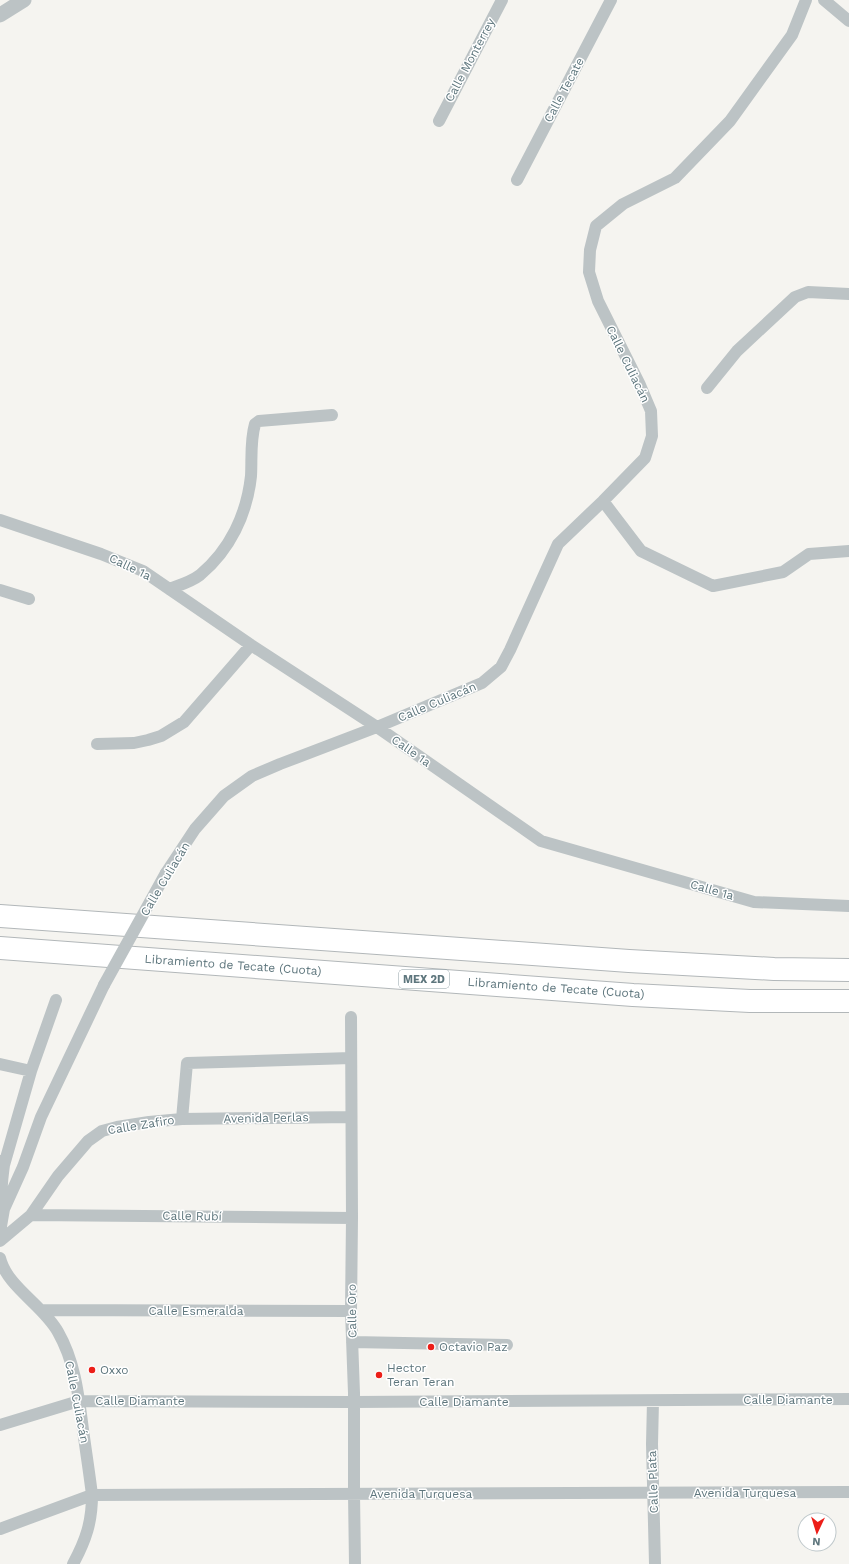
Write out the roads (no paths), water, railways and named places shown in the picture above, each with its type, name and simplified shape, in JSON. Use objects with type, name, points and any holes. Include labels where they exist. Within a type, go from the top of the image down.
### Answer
[{"type":"highway","points":[[0,916],[629,961],[774,969],[849,970]]},
{"type":"highway","name":"Libramiento de Tecate (Cuota)","points":[[0,948],[633,995],[750,1000],[849,1001]]},
{"type":"street","points":[[0,15],[24,0]]},
{"type":"street","name":"Calle Monterrey","points":[[439,121],[502,0]]},
{"type":"street","name":"Calle Tecate","points":[[517,180],[611,0]]},
{"type":"street","name":"Calle Culiacán","points":[[0,1232],[4,1209],[23,1167],[41,1117],[104,985],[166,873],[195,829],[224,796],[252,776],[377,727],[482,683],[501,667],[558,544],[603,502],[645,458],[652,436],[651,411],[640,385],[598,301],[590,272],[590,250],[596,226],[623,204],[675,178],[730,121],[792,36],[806,0]]},
{"type":"street","points":[[824,0],[849,21]]},
{"type":"street","points":[[707,388],[737,351],[795,297],[808,292],[849,294]]},
{"type":"street","points":[[169,589],[185,584],[199,575],[212,562],[236,531],[243,514],[251,477],[253,432],[255,424],[259,421],[332,415]]},
{"type":"street","points":[[603,502],[641,551],[714,586],[783,572],[809,554],[849,551]]},
{"type":"street","name":"Calle 1a","points":[[0,520],[108,557],[143,571],[251,645],[377,727],[541,841],[754,902],[849,906]]},
{"type":"street","points":[[0,590],[28,599]]},
{"type":"street","points":[[97,744],[134,743],[148,740],[161,736],[184,722],[251,645]]},
{"type":"street","points":[[4,1209],[1,1201],[2,1163],[31,1071],[56,1000]]},
{"type":"street","name":"Calle Oro","points":[[351,1017],[351,1311],[354,1402],[355,1564]]},
{"type":"street","name":"Calle Zafiro","points":[[0,1241],[31,1215],[58,1176],[88,1141],[102,1131],[149,1122],[182,1119],[187,1063],[351,1058]]},
{"type":"street","points":[[0,1064],[31,1071]]},
{"type":"street","name":"Avenida Perlas","points":[[182,1119],[351,1117]]},
{"type":"street","name":"Calle Rubí","points":[[31,1215],[352,1218]]},
{"type":"street","name":"Calle Culiacán","points":[[0,1258],[1,1264],[11,1279],[41,1310],[57,1330],[74,1369],[92,1495],[92,1515],[86,1535],[73,1564]]},
{"type":"street","name":"Calle Esmeralda","points":[[41,1310],[351,1311]]},
{"type":"street","points":[[352,1342],[506,1345]]},
{"type":"street","name":"Calle Diamante","points":[[0,1425],[79,1401],[354,1402],[849,1399]]},
{"type":"street","name":"Calle Plata","points":[[653,1401],[652,1444],[655,1564]]},
{"type":"street","name":"Avenida Turquesa","points":[[0,1529],[92,1495],[654,1494],[849,1492]]},
{"type":"place","name":"Octavio Paz","points":[[431,1347]]},
{"type":"place","name":"Oxxo","points":[[92,1370]]},
{"type":"place","name":"Hector Teran Teran","points":[[379,1375]]}]
